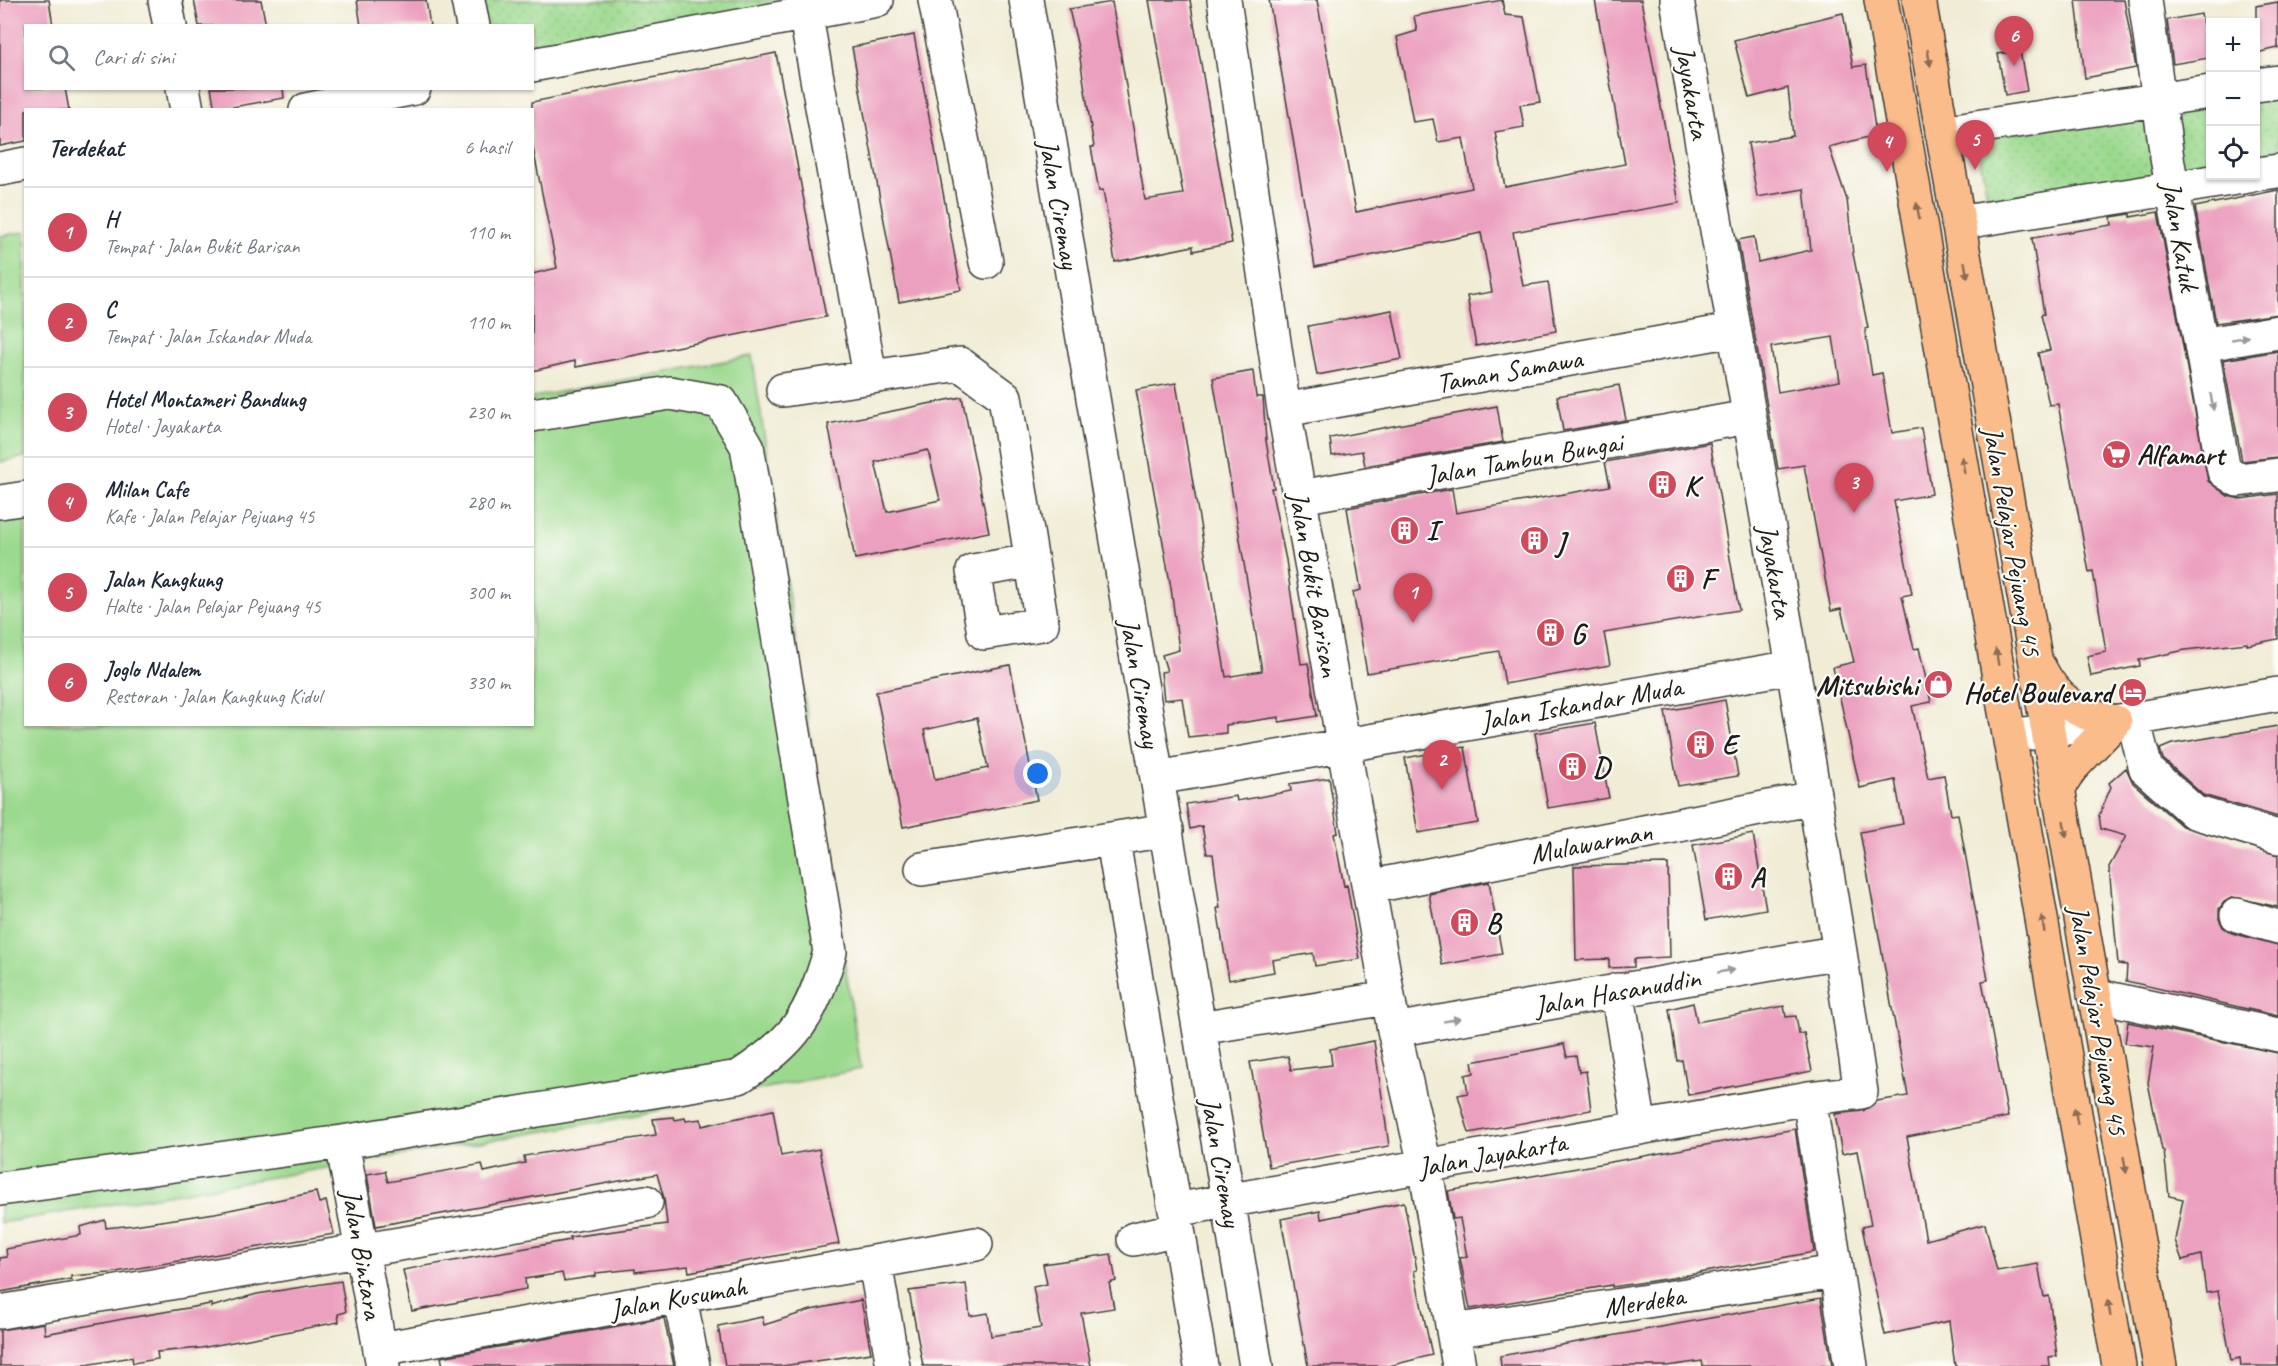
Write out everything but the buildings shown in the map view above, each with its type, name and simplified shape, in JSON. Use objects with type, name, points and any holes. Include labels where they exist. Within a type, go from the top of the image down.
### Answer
[{"type":"main road","name":"Jalan Pelajar Pejuang 45","points":[[1881,0],[2119,1366]]},
{"type":"main road","name":"Jalan Pelajar Pejuang 45","points":[[1919,0],[2160,1366]]},
{"type":"main road","points":[[2034,658],[2046,682],[2063,702],[2087,715],[2124,720]]},
{"type":"main road","points":[[2058,789],[2071,768],[2124,720]]},
{"type":"street","points":[[165,0],[170,24]]},
{"type":"street","points":[[468,0],[473,24]]},
{"type":"street","points":[[534,65],[804,6],[878,0]]},
{"type":"street","points":[[935,0],[986,262]]},
{"type":"street","name":"Jalan Ciremay","points":[[1026,0],[1256,1366]]},
{"type":"street","name":"Jalan Bukit Barisan","points":[[1224,0],[1284,410],[1388,998],[1425,1165],[1459,1366]]},
{"type":"street","name":"Jayakarta","points":[[1677,0],[1793,667],[1840,952],[1860,1092],[1809,1098]]},
{"type":"street","name":"Jalan Katuk","points":[[2145,0],[2158,99],[2224,471],[2238,480],[2278,475]]},
{"type":"street","points":[[804,6],[870,376]]},
{"type":"street","points":[[2260,84],[2278,82]]},
{"type":"street","points":[[183,90],[187,108]]},
{"type":"street","points":[[316,108],[404,90]]},
{"type":"street","points":[[1942,132],[2206,93]]},
{"type":"street","points":[[0,169],[24,164]]},
{"type":"street","points":[[2260,173],[2278,171]]},
{"type":"street","points":[[1958,223],[2224,180]]},
{"type":"street","name":"Taman Samawa","points":[[1284,410],[1734,330]]},
{"type":"street","points":[[2201,345],[2278,332]]},
{"type":"street","points":[[783,390],[960,364],[1005,397],[1030,561]]},
{"type":"street","points":[[0,1189],[342,1142],[739,1077],[773,1054],[799,1028],[819,990],[830,952],[747,446],[721,402],[670,393],[534,416]]},
{"type":"street","name":"Jalan Tambun Bungai","points":[[1300,497],[1748,417]]},
{"type":"street","points":[[0,502],[24,498]]},
{"type":"street","name":"Jalan Iskandar Muda","points":[[1157,778],[1793,667]]},
{"type":"street","points":[[2010,736],[2124,720],[2278,694]]},
{"type":"street","points":[[2124,720],[2146,770],[2194,812],[2278,837]]},
{"type":"street","name":"Mulawarman","points":[[1369,887],[1814,798]]},
{"type":"street","points":[[922,869],[1113,841],[1167,830]]},
{"type":"street","name":"Jalan Ciremay","points":[[1113,841],[1175,1210]]},
{"type":"street","points":[[2237,915],[2278,927]]},
{"type":"street","name":"Jalan Hasanuddin","points":[[1394,1030],[1840,952]]},
{"type":"street","points":[[1617,990],[1640,1128]]},
{"type":"street","points":[[2094,995],[2278,1035]]},
{"type":"street","points":[[1199,1028],[1388,998]]},
{"type":"street","points":[[1809,1098],[1851,1366]]},
{"type":"street","name":"Jalan Jayakarta","points":[[1175,1210],[1809,1098]]},
{"type":"street","name":"Jalan Bintara","points":[[342,1142],[381,1358]]},
{"type":"street","points":[[0,1312],[646,1202]]},
{"type":"street","name":"Jalan Ciremay","points":[[1134,1239],[1178,1229],[1201,1366]]},
{"type":"street","name":"Jalan Kusumah","points":[[381,1358],[680,1297],[976,1244]]},
{"type":"street","points":[[875,1263],[893,1366]]},
{"type":"street","name":"Merdeka","points":[[1453,1331],[1835,1272]]},
{"type":"street","points":[[680,1297],[693,1366]]},
{"type":"green space","points":[[478,0],[784,0],[785,7],[534,57],[534,24],[483,24]]},
{"type":"green space","points":[[2278,90],[2278,174],[2260,177],[2260,126],[2260,93]]},
{"type":"green space","points":[[2206,102],[2206,180],[2246,180],[1993,227],[1976,138]]},
{"type":"green space","points":[[24,232],[24,457],[0,462],[0,236]]},
{"type":"green space","points":[[752,356],[861,1069],[610,1120],[0,1223],[0,496],[24,491],[24,726],[534,726],[534,397]]},
{"type":"place","name":"Joglo Ndalem","points":[[2014,66]]},
{"type":"place","name":"Jalan Kangkung","points":[[1975,170]]},
{"type":"place","name":"Milan Cafe","points":[[1887,172]]},
{"type":"place","name":"Alfamart","points":[[2116,454]]},
{"type":"place","name":"K","points":[[1663,485]]},
{"type":"place","name":"Hotel Montameri Bandung","points":[[1854,513]]},
{"type":"place","name":"I","points":[[1405,530]]},
{"type":"place","name":"J","points":[[1535,541]]},
{"type":"place","name":"F","points":[[1680,578]]},
{"type":"place","name":"H","points":[[1413,623]]},
{"type":"place","name":"G","points":[[1550,633]]},
{"type":"place","name":"Mitsubishi","points":[[1939,685]]},
{"type":"place","name":"Hotel Boulevard","points":[[2133,692]]},
{"type":"place","name":"E","points":[[1701,744]]},
{"type":"place","name":"D","points":[[1572,766]]},
{"type":"place","name":"C","points":[[1442,790]]},
{"type":"place","name":"A","points":[[1729,877]]},
{"type":"place","name":"B","points":[[1465,922]]}]
